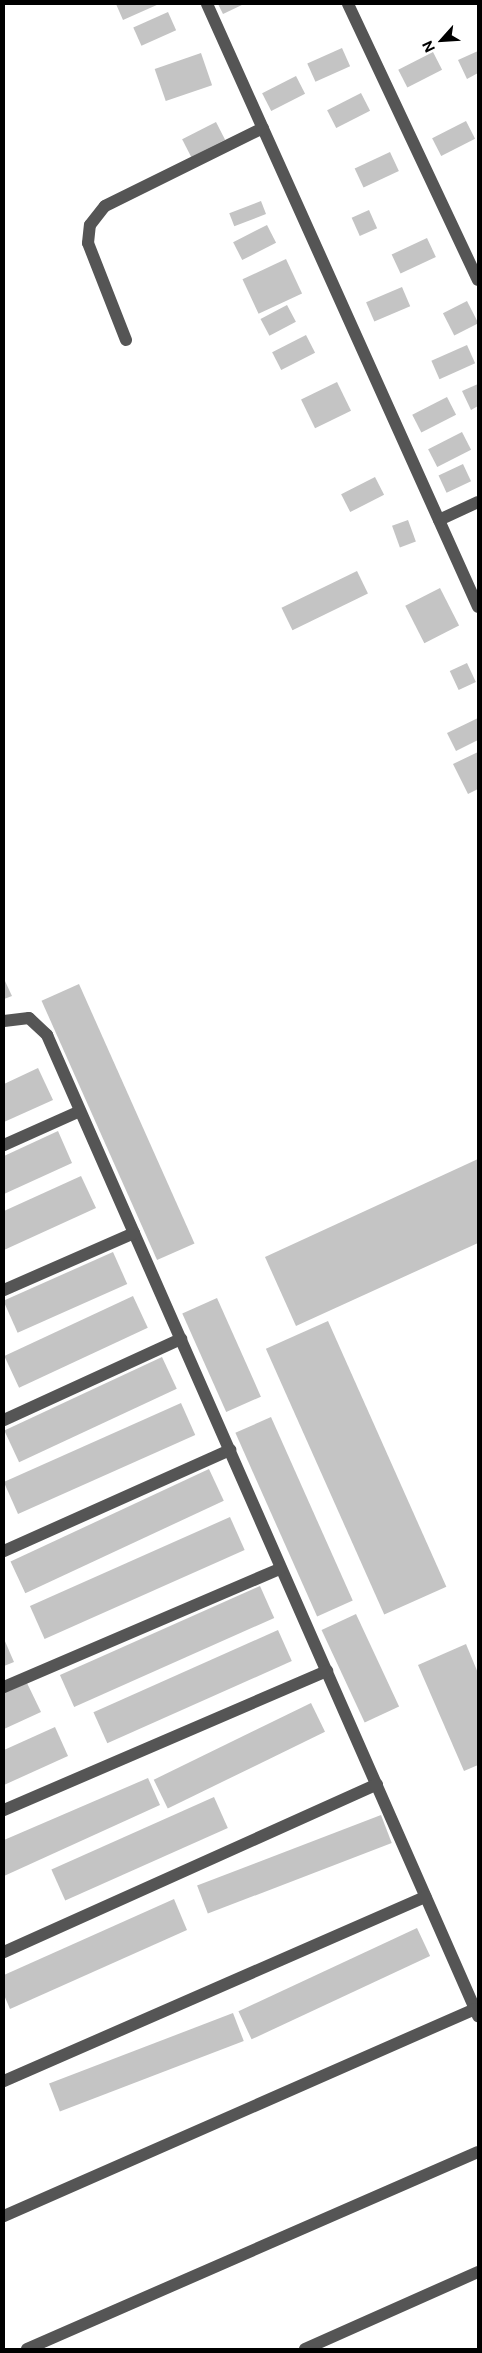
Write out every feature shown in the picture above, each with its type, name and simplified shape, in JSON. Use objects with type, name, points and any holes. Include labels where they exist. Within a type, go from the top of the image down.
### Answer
[{"type":"street","points":[[207,4],[478,607]]},
{"type":"street","points":[[348,4],[478,280]]},
{"type":"street","points":[[126,340],[88,243],[90,225],[105,206],[263,128]]},
{"type":"street","points":[[439,520],[478,502]]},
{"type":"street","points":[[4,1021],[17,1016],[39,1024],[80,1111],[477,2013],[4,2216]]},
{"type":"street","points":[[4,1145],[80,1111]]},
{"type":"street","points":[[4,1290],[134,1233]]},
{"type":"street","points":[[4,1420],[181,1340]]},
{"type":"street","points":[[4,1552],[230,1450]]},
{"type":"street","points":[[4,1688],[281,1568]]},
{"type":"street","points":[[4,1810],[327,1671]]},
{"type":"street","points":[[4,1952],[377,1784]]},
{"type":"street","points":[[4,2081],[426,1897]]},
{"type":"street","points":[[27,2349],[478,2152]]},
{"type":"street","points":[[305,2349],[478,2272]]},
{"type":"building","points":[[116,4],[159,4],[123,20]]},
{"type":"building","points":[[218,4],[244,4],[223,14]]},
{"type":"building","points":[[168,12],[176,30],[141,46],[133,27]]},
{"type":"building","points":[[342,48],[350,66],[315,82],[307,63]]},
{"type":"building","points":[[478,51],[478,73],[467,79],[458,60]]},
{"type":"building","points":[[433,52],[442,70],[407,88],[398,70]]},
{"type":"building","points":[[201,53],[212,85],[166,101],[155,69]]},
{"type":"building","points":[[296,76],[305,94],[271,111],[262,93]]},
{"type":"building","points":[[361,93],[370,111],[336,128],[327,110]]},
{"type":"building","points":[[466,121],[475,139],[441,156],[432,138]]},
{"type":"building","points":[[216,122],[225,140],[191,157],[182,139]]},
{"type":"building","points":[[390,152],[399,171],[364,188],[355,168]]},
{"type":"building","points":[[261,201],[266,214],[234,226],[229,213]]},
{"type":"building","points":[[369,210],[377,228],[360,236],[352,218]]},
{"type":"building","points":[[267,225],[276,243],[242,260],[233,242]]},
{"type":"building","points":[[427,238],[436,257],[401,274],[392,254]]},
{"type":"building","points":[[286,259],[302,293],[259,314],[242,279]]},
{"type":"building","points":[[402,287],[410,306],[374,322],[366,302]]},
{"type":"building","points":[[467,301],[478,323],[454,336],[443,313]]},
{"type":"building","points":[[287,305],[296,322],[269,336],[261,319]]},
{"type":"building","points":[[306,335],[315,353],[281,370],[272,352]]},
{"type":"building","points":[[467,345],[475,363],[440,379],[431,361]]},
{"type":"building","points":[[337,382],[351,411],[315,428],[301,400]]},
{"type":"building","points":[[478,384],[478,406],[471,410],[462,391]]},
{"type":"building","points":[[447,397],[456,415],[421,433],[412,415]]},
{"type":"building","points":[[462,432],[471,450],[437,467],[428,449]]},
{"type":"building","points":[[463,464],[471,481],[447,493],[439,475]]},
{"type":"building","points":[[375,477],[384,495],[350,512],[341,494]]},
{"type":"building","points":[[408,520],[416,542],[400,547],[392,526]]},
{"type":"building","points":[[357,571],[368,593],[292,630],[282,608]]},
{"type":"building","points":[[440,588],[459,625],[424,643],[405,606]]},
{"type":"building","points":[[467,663],[476,682],[459,690],[450,671]]},
{"type":"building","points":[[478,718],[478,740],[456,751],[447,733]]},
{"type":"building","points":[[478,752],[478,789],[468,794],[453,764]]},
{"type":"building","points":[[4,979],[12,996],[4,999]]},
{"type":"building","points":[[79,984],[195,1243],[157,1260],[42,1001]]},
{"type":"building","points":[[38,1068],[53,1100],[4,1122],[4,1084]]},
{"type":"building","points":[[58,1131],[72,1163],[4,1194],[4,1156]]},
{"type":"building","points":[[478,1159],[478,1243],[296,1326],[265,1257]]},
{"type":"building","points":[[81,1176],[96,1208],[4,1250],[4,1211]]},
{"type":"building","points":[[113,1252],[127,1284],[18,1333],[4,1301]]},
{"type":"building","points":[[133,1296],[148,1328],[19,1388],[4,1356]]},
{"type":"building","points":[[217,1298],[261,1397],[226,1412],[182,1313]]},
{"type":"building","points":[[328,1321],[446,1587],[384,1614],[266,1349]]},
{"type":"building","points":[[162,1357],[177,1389],[19,1462],[4,1431]]},
{"type":"building","points":[[181,1403],[195,1435],[18,1514],[4,1482]]},
{"type":"building","points":[[271,1417],[353,1601],[317,1616],[235,1433]]},
{"type":"building","points":[[209,1469],[224,1501],[25,1593],[11,1562]]},
{"type":"building","points":[[230,1517],[245,1550],[45,1639],[30,1606]]},
{"type":"building","points":[[260,1586],[274,1618],[74,1707],[60,1675]]},
{"type":"building","points":[[356,1614],[399,1706],[365,1723],[322,1630]]},
{"type":"building","points":[[278,1630],[292,1661],[107,1743],[93,1712]]},
{"type":"building","points":[[4,1639],[14,1662],[4,1666]]},
{"type":"building","points":[[466,1644],[478,1673],[478,1765],[464,1771],[418,1665]]},
{"type":"building","points":[[27,1683],[41,1712],[4,1729],[4,1693]]},
{"type":"building","points":[[311,1703],[325,1732],[168,1808],[154,1780]]},
{"type":"building","points":[[55,1727],[68,1756],[4,1785],[4,1750]]},
{"type":"building","points":[[148,1778],[160,1805],[4,1876],[4,1840]]},
{"type":"building","points":[[214,1797],[228,1828],[65,1900],[51,1869]]},
{"type":"building","points":[[381,1815],[392,1843],[208,1914],[197,1886]]},
{"type":"building","points":[[174,1899],[187,1930],[10,2009],[4,1995],[4,1975]]},
{"type":"building","points":[[417,1928],[430,1956],[252,2039],[238,2011]]},
{"type":"building","points":[[233,2013],[244,2041],[60,2112],[49,2084]]}]
